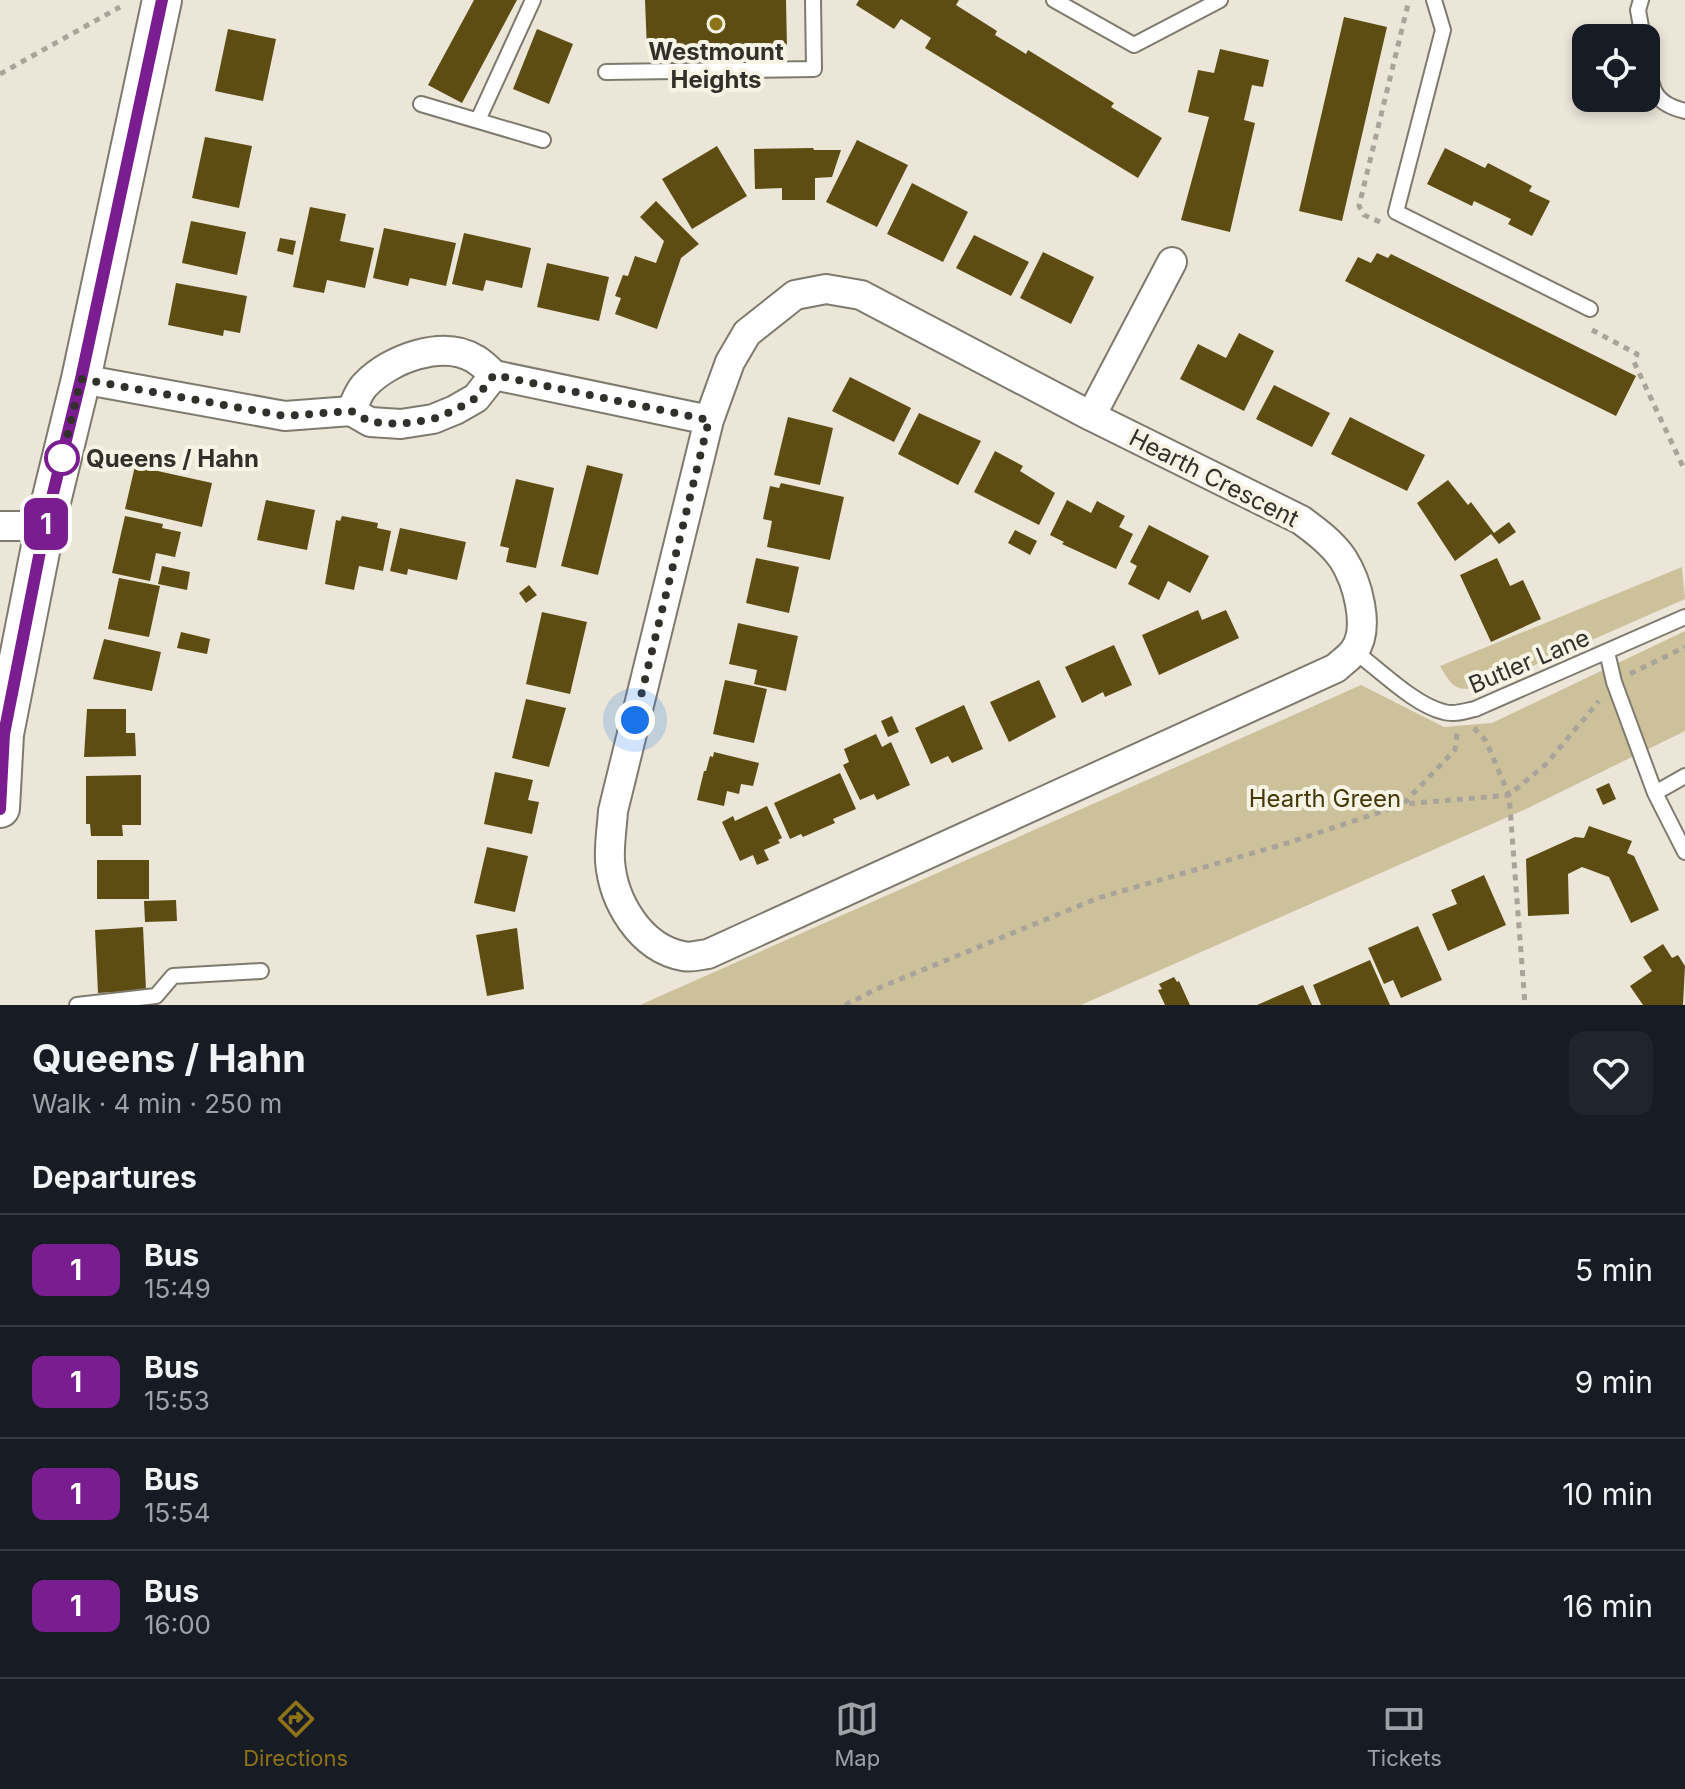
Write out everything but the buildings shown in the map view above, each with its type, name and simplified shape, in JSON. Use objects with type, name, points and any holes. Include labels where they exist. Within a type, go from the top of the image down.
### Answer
[{"type":"street","points":[[0,808],[4,734],[45,526],[81,379],[162,0]]},
{"type":"street","points":[[1091,416],[1172,262]]},
{"type":"street","name":"Hearth Crescent","points":[[826,289],[861,295],[1091,416],[1301,520],[1321,535],[1343,559],[1354,584],[1360,610],[1361,637],[1354,651],[1336,668],[708,954],[683,957],[646,936],[631,921],[618,899],[610,862],[613,811],[709,420],[730,362],[747,333],[795,295],[826,289]]},
{"type":"street","points":[[351,411],[365,384],[416,355],[447,350],[473,357],[494,375],[709,420]]},
{"type":"street","points":[[81,379],[285,416],[351,411],[370,422],[401,424],[433,419],[476,398],[494,375]]},
{"type":"street","points":[[0,526],[45,526]]},
{"type":"lane","points":[[478,120],[533,0]]},
{"type":"lane","points":[[606,72],[814,69],[813,0]]},
{"type":"lane","points":[[1054,0],[1134,45],[1220,0]]},
{"type":"lane","points":[[1434,0],[1443,30],[1396,212],[1590,309]]},
{"type":"lane","points":[[1640,24],[1638,10],[1641,0]]},
{"type":"lane","points":[[1660,100],[1667,107],[1685,111]]},
{"type":"lane","points":[[421,104],[543,140]]},
{"type":"lane","name":"Butler Lane","points":[[1354,651],[1424,704],[1445,713],[1459,713],[1475,709],[1685,617]]},
{"type":"lane","points":[[1607,652],[1614,682],[1655,793],[1685,852]]},
{"type":"lane","points":[[1655,793],[1685,776]]},
{"type":"lane","points":[[77,1005],[156,996],[173,976],[261,971]]},
{"type":"path","points":[[1392,228],[1364,215],[1359,206],[1409,0]]},
{"type":"path","points":[[0,74],[120,7]]},
{"type":"path","points":[[1583,326],[1637,354],[1634,362],[1685,471]]},
{"type":"path","points":[[845,1005],[881,987],[1098,898],[1291,842],[1404,804],[1509,795],[1546,764],[1614,682],[1685,647]]},
{"type":"path","points":[[1459,713],[1486,741],[1509,795],[1525,1005]]},
{"type":"path","points":[[1404,804],[1455,750],[1459,713]]},
{"type":"green space","points":[[1682,567],[1685,599],[1487,686],[1458,688],[1440,666]]},
{"type":"green space","name":"Hearth Green","points":[[1685,631],[1685,731],[1526,809],[1081,1005],[640,1005],[1361,685],[1444,727],[1492,723]]},
{"type":"bus line","name":"1","points":[[0,809],[4,734],[45,526],[81,379],[162,0]]},
{"type":"place","name":"Westmount Heights","points":[[716,24]]},
{"type":"place","name":"Queens / Hahn","points":[[62,458]]},
{"type":"route","points":[[62,458],[60,467],[81,379],[285,416],[351,411],[370,422],[401,424],[433,419],[455,410],[476,398],[494,375],[709,420],[635,720]]}]
